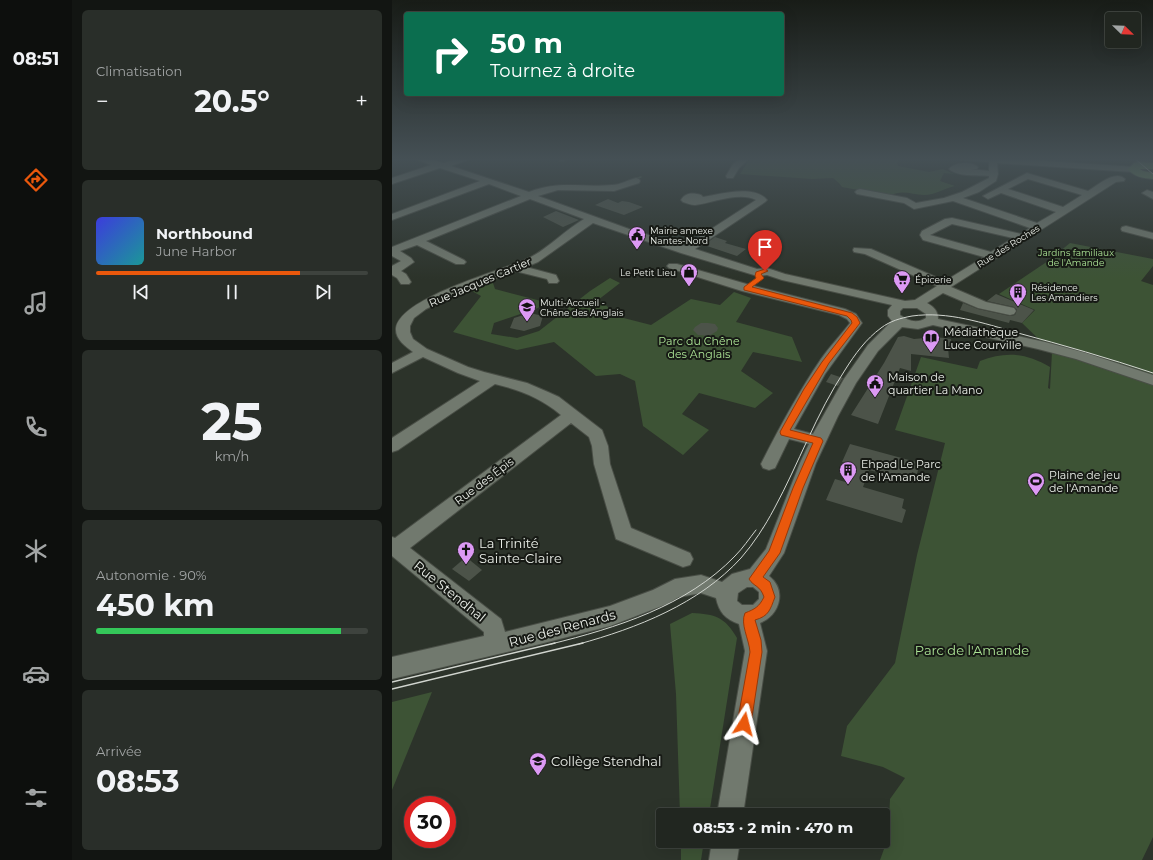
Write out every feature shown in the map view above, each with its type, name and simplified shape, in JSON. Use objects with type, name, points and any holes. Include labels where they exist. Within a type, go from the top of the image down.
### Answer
[{"type":"street","points":[[392,217],[442,198]]},
{"type":"street","points":[[392,251],[525,198]]},
{"type":"street","points":[[536,198],[685,251],[896,316],[914,325]]},
{"type":"street","points":[[700,200],[710,198]]},
{"type":"street","points":[[685,251],[759,203],[762,200],[760,198]]},
{"type":"street","points":[[891,198],[907,201],[914,206],[953,198]]},
{"type":"street","points":[[954,198],[1038,227]]},
{"type":"street","points":[[1026,198],[1064,210]]},
{"type":"street","name":"Rue des Roches","points":[[755,579],[774,553],[798,488],[830,416],[849,382],[873,348],[882,339],[896,316],[897,306],[910,304],[944,287],[1085,198]]},
{"type":"street","name":"Rue Jacques Cartier","points":[[592,219],[534,260],[442,296],[422,306],[409,316],[403,326],[404,336],[410,345],[422,352],[463,370],[522,386],[543,395],[554,401],[596,434],[600,446],[602,464],[623,533],[683,559]]},
{"type":"street","points":[[993,256],[927,238],[925,235],[937,227],[952,221],[1022,237]]},
{"type":"street","points":[[1126,230],[1153,236]]},
{"type":"street","points":[[418,241],[460,262]]},
{"type":"street","points":[[858,250],[867,251],[982,305],[1010,311]]},
{"type":"street","points":[[392,251],[408,262],[392,271]]},
{"type":"street","points":[[673,266],[746,288],[849,314],[855,319],[856,323],[826,362],[808,389],[784,432],[769,464]]},
{"type":"street","points":[[516,268],[552,277],[553,281]]},
{"type":"street","points":[[392,271],[402,276],[405,282]]},
{"type":"street","points":[[746,288],[766,276],[926,307],[933,315],[931,320]]},
{"type":"street","points":[[882,339],[914,325],[924,324],[931,320],[1040,345],[1080,356],[1153,380]]},
{"type":"street","points":[[392,369],[422,352]]},
{"type":"street","points":[[392,446],[493,379]]},
{"type":"street","name":"Rue des Épis","points":[[394,546],[571,415]]},
{"type":"street","points":[[784,432],[818,441]]},
{"type":"street","name":"Rue Stendhal","points":[[394,546],[493,626],[495,634],[494,645]]},
{"type":"street","points":[[747,578],[755,579],[762,582],[767,588],[769,602],[763,611],[749,617],[738,615],[731,610],[727,603],[727,593],[731,586],[737,581],[747,578]]},
{"type":"street","name":"Rue des Renards","points":[[392,668],[494,645],[610,616],[660,597],[675,588],[701,584],[727,593]]},
{"type":"street","points":[[731,808],[756,652],[755,640],[748,622],[749,617]]},
{"type":"street","points":[[723,860],[725,848]]},
{"type":"green space","points":[[1070,243],[1153,259],[1153,266],[1141,281],[1153,285],[1153,837],[1142,860],[880,860],[884,848],[890,848],[890,799],[905,778],[883,767],[841,756],[847,726],[895,663],[917,555],[945,443],[895,430],[921,357],[977,369],[980,361],[989,358],[1007,355],[1024,356],[1050,367],[1048,388],[1050,389],[1052,352],[1022,323],[1035,310],[999,294],[1048,261]]},
{"type":"green space","name":"Parc du Chêne des Anglais","points":[[610,278],[620,283],[598,300],[608,307],[612,315],[651,325],[691,299],[720,305],[734,292],[751,298],[736,322],[792,337],[802,362],[753,352],[741,371],[773,393],[755,408],[699,393],[682,414],[709,430],[683,455],[643,426],[635,381],[620,374],[596,376],[554,342],[517,350],[453,332],[481,296],[470,290],[493,283],[495,289],[545,302],[538,308],[494,323],[491,334],[517,338],[539,331],[590,291]]},
{"type":"green space","points":[[692,613],[707,614],[724,621],[737,638],[710,808],[680,808],[676,694],[670,624]]},
{"type":"green space","points":[[432,692],[392,790],[392,702]]},
{"type":"green space","points":[[681,848],[703,848],[701,860],[681,860]]},
{"type":"building","points":[[608,199],[618,203],[622,201],[629,202],[643,207],[624,215],[595,205]]},
{"type":"building","points":[[556,211],[579,220],[563,227],[543,217]]},
{"type":"building","points":[[715,237],[727,241],[725,243],[746,249],[737,256],[704,245]]},
{"type":"building","name":"Résidence Les Amandiers","points":[[996,294],[1034,310],[1022,323],[1010,320],[1009,323],[960,310],[963,303],[978,309],[1010,316],[1015,315],[1017,310],[1014,307],[987,301]]},
{"type":"building","name":"Multi-Accueil - Chêne des Anglais","points":[[530,313],[543,316],[540,326],[524,331],[510,328],[514,318]]},
{"type":"building","points":[[701,323],[715,324],[718,328],[717,331],[709,336],[698,335],[693,330]]},
{"type":"building","points":[[904,336],[914,339],[936,337],[951,339],[952,349],[948,348],[949,358],[911,354],[911,371],[900,368],[878,424],[851,415],[884,363],[898,337]]},
{"type":"building","points":[[831,374],[843,378],[838,386],[826,382]]},
{"type":"building","name":"Ehpad Le Parc de l'Amande","points":[[850,444],[920,463],[917,474],[912,472],[910,481],[869,470],[863,487],[904,499],[902,508],[906,510],[902,523],[826,500],[835,479],[849,483],[856,466],[842,462]]},
{"type":"building","name":"La Trinité Sainte-Claire","points":[[466,557],[482,570],[469,581],[452,569]]},
{"type":"tram line","points":[[580,644],[601,638],[645,622],[687,601],[706,589],[741,558],[771,515],[816,421],[845,370],[870,337],[881,328],[892,322],[912,316],[925,315],[939,315],[965,319],[992,325],[1069,347],[1153,373]]},
{"type":"tram line","points":[[551,644],[600,631],[649,613],[673,602],[695,589],[716,573],[738,553],[756,530]]},
{"type":"tram line","points":[[392,682],[555,643]]},
{"type":"tram line","points":[[392,689],[580,644]]},
{"type":"place","name":"Mairie annexe Nantes-Nord","points":[[637,250]]},
{"type":"place","name":"Le Petit Lieu","points":[[689,287]]},
{"type":"place","name":"Épicerie","points":[[902,294]]},
{"type":"place","name":"Résidence Les Amandiers","points":[[1018,307]]},
{"type":"place","name":"Multi-Accueil - Chêne des Anglais","points":[[527,322]]},
{"type":"place","name":"Médiathèque Luce Courville","points":[[931,353]]},
{"type":"place","name":"Maison de quartier La Mano","points":[[875,398]]},
{"type":"place","name":"Ehpad Le Parc de l'Amande","points":[[848,485]]},
{"type":"place","name":"Plaine de jeu de l'Amande","points":[[1036,496]]},
{"type":"place","name":"La Trinité Sainte-Claire","points":[[466,565]]},
{"type":"place","name":"Collège Stendhal","points":[[538,776]]},
{"type":"route","points":[[744,724],[756,652],[755,640],[748,622],[749,617],[756,615],[765,609],[770,597],[766,585],[760,580],[755,579],[774,553],[798,488],[818,441],[784,432],[808,389],[836,348],[856,323],[855,319],[849,314],[746,288],[761,278],[758,276],[758,273],[765,271]]},
{"type":"park label","name":"Jardins familiaux de l'Amande","points":[[1076,258]]},
{"type":"park label","name":"Parc de l'Amande","points":[[972,650]]}]
